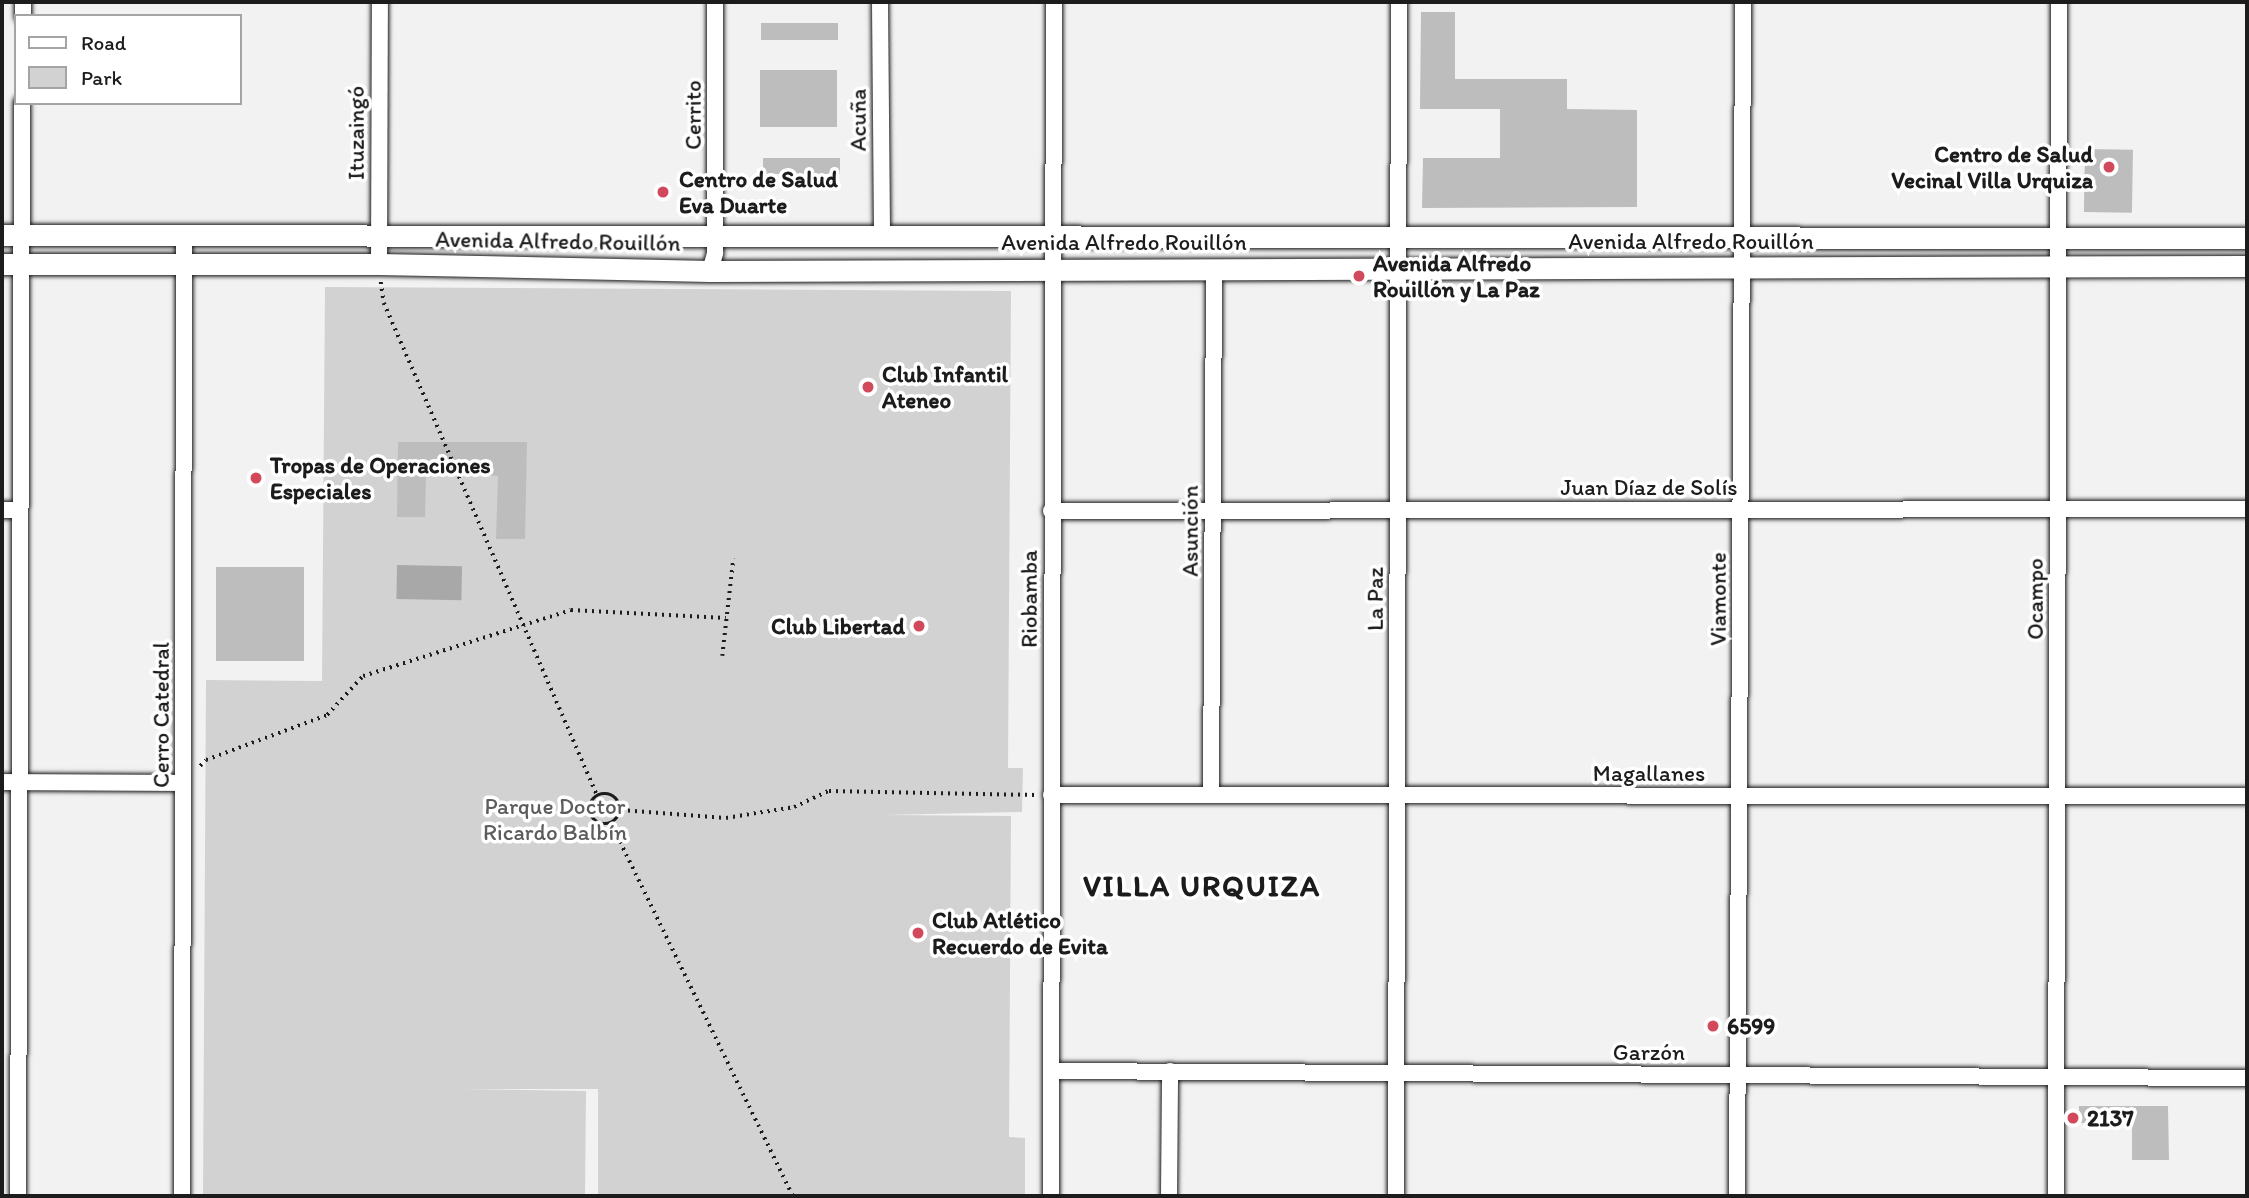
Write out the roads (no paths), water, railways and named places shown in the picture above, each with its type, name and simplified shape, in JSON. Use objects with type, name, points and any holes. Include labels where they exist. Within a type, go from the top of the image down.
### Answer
[{"type":"street","name":"Ituzaingó","points":[[379,264],[380,2]]},
{"type":"street","name":"Cerrito","points":[[710,271],[715,239],[715,2]]},
{"type":"street","name":"Acuña","points":[[880,2],[882,237]]},
{"type":"street","name":"Riobamba","points":[[1051,1196],[1054,2]]},
{"type":"street","name":"La Paz","points":[[1396,1196],[1399,2]]},
{"type":"street","name":"Viamonte","points":[[1737,1196],[1743,2]]},
{"type":"street","name":"Ocampo","points":[[2056,1196],[2059,2]]},
{"type":"street","points":[[18,1196],[10,1064],[20,782],[20,510],[12,235],[22,105]]},
{"type":"street","name":"Cerro Catedral","points":[[182,1196],[184,234]]},
{"type":"street","name":"Avenida Alfredo Rouillón","points":[[12,235],[715,239],[882,237],[1214,268],[1742,266],[2059,269],[2247,266]]},
{"type":"street","name":"Avenida Alfredo Rouillón","points":[[12,264],[379,264],[710,271],[1052,251],[1399,235],[2247,238]]},
{"type":"street","name":"Asunción","points":[[1211,795],[1214,268]]},
{"type":"street","name":"Juan Díaz de Solís","points":[[1051,511],[2247,509]]},
{"type":"street","points":[[2,510],[20,510]]},
{"type":"street","points":[[2,782],[183,783]]},
{"type":"street","name":"Magallanes","points":[[1051,795],[2247,796]]},
{"type":"street","name":"Garzón","points":[[1051,1071],[2247,1078]]},
{"type":"street","points":[[1169,1196],[1170,1071]]},
{"type":"place","name":"Centro de Salud Vecinal Villa Urquiza","points":[[2109,167]]},
{"type":"place","name":"Centro de Salud Eva Duarte","points":[[663,192]]},
{"type":"place","name":"Avenida Alfredo Rouillón y La Paz","points":[[1359,276]]},
{"type":"place","name":"Club Infantil Ateneo","points":[[868,387]]},
{"type":"place","name":"Tropas de Operaciones Especiales","points":[[256,478]]},
{"type":"place","name":"Club Libertad","points":[[919,626]]},
{"type":"place","name":"Club Atlético Recuerdo de Evita","points":[[918,933]]},
{"type":"place","name":"6599","points":[[1713,1026]]},
{"type":"place","name":"2137","points":[[2073,1118]]},
{"type":"district","name":"VILLA URQUIZA","points":[[1202,886]]},
{"type":"park label","name":"Parque Doctor Ricardo Balbín","points":[[555,819]]}]
